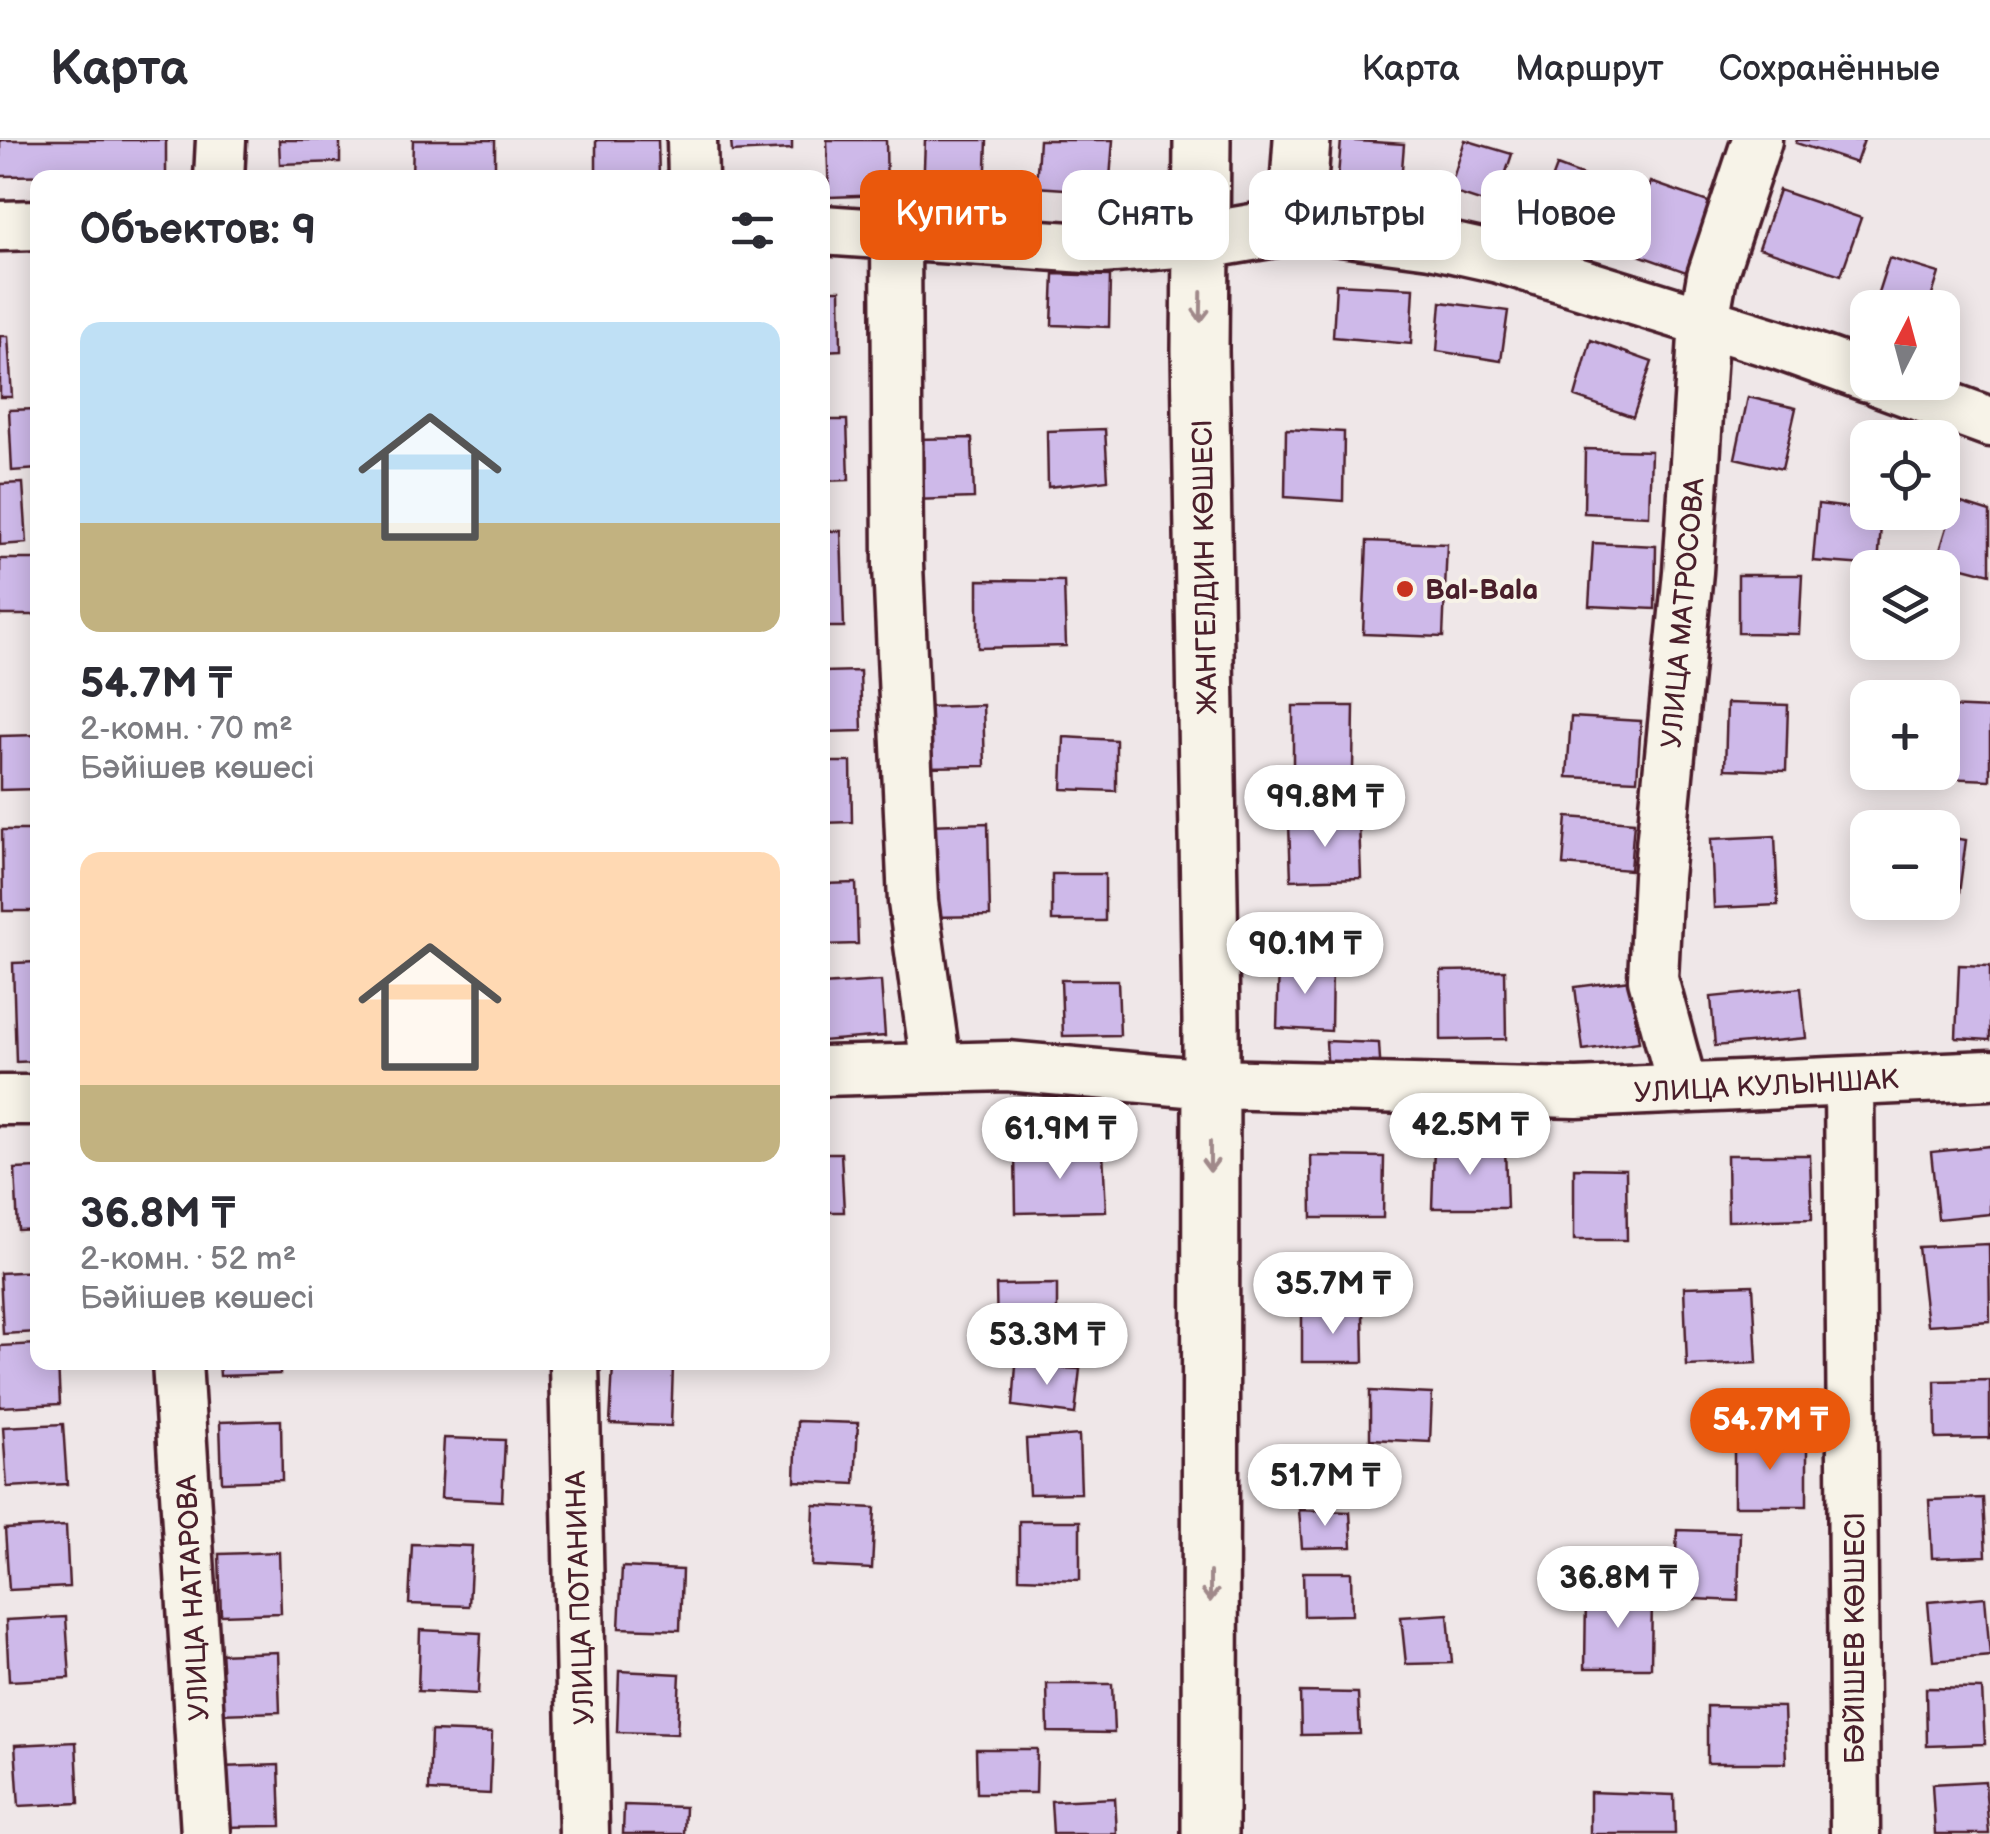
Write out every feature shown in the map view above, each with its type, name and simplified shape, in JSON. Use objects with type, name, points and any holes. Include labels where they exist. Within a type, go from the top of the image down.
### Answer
[{"type":"main road","name":"ЖАНГЕЛДИН КӨШЕСІ","points":[[1202,140],[1202,170]]},
{"type":"main road","points":[[1300,170],[1302,140]]},
{"type":"main road","name":"ЖАНГЕЛДИН КӨШЕСІ","points":[[1202,260],[1210,1084],[1210,1834]]},
{"type":"street","points":[[219,170],[221,140]]},
{"type":"street","points":[[692,140],[693,170]]},
{"type":"street","name":"УЛИЦА МАТРОСОВА","points":[[1682,1090],[1653,979],[1658,877],[1688,572],[1704,321],[1712,276],[1756,140]]},
{"type":"street","points":[[0,226],[30,225]]},
{"type":"street","points":[[830,231],[860,233]]},
{"type":"street","points":[[1461,250],[1704,321],[1850,372]]},
{"type":"street","points":[[896,260],[898,565],[912,882],[936,1066]]},
{"type":"street","points":[[1930,400],[1990,422]]},
{"type":"street","name":"УЛИЦА КУЛЫНШАК","points":[[830,1072],[1008,1066],[1210,1084],[1577,1093],[1990,1075]]},
{"type":"street","name":"БӘЙІШЕВ КӨШЕСІ","points":[[1849,1082],[1855,1834]]},
{"type":"street","points":[[0,1100],[30,1100]]},
{"type":"street","name":"УЛИЦА НАТАРОВА","points":[[177,1370],[206,1834]]},
{"type":"street","name":"УЛИЦА ПОТАНИНА","points":[[574,1370],[584,1834]]},
{"type":"building","points":[[0,140],[166,140],[166,170],[30,170],[30,176],[0,176]]},
{"type":"building","points":[[279,140],[340,140],[340,162],[280,164]]},
{"type":"building","points":[[413,140],[495,140],[495,170],[412,170]]},
{"type":"building","points":[[596,140],[658,140],[659,170],[596,170]]},
{"type":"building","points":[[731,140],[792,140],[792,149],[732,152]]},
{"type":"building","points":[[827,140],[886,140],[887,170],[860,170],[860,196],[830,197]]},
{"type":"building","points":[[925,140],[987,140],[986,170],[924,170]]},
{"type":"building","points":[[1039,140],[1113,140],[1111,170],[1062,170],[1062,189],[1042,187],[1042,170],[1037,170]]},
{"type":"building","points":[[1341,140],[1404,144],[1402,170],[1339,170]]},
{"type":"building","points":[[1465,140],[1512,154],[1507,170],[1481,170],[1481,201],[1461,195],[1461,170],[1456,170]]},
{"type":"building","points":[[1864,140],[1856,163],[1796,143]]},
{"type":"building","points":[[1651,182],[1711,203],[1686,272],[1651,260]]},
{"type":"building","points":[[1779,190],[1861,218],[1841,275],[1759,248]]},
{"type":"building","points":[[1889,258],[1939,273],[1934,290],[1879,290]]},
{"type":"building","points":[[1054,274],[1110,276],[1109,327],[1052,325]]},
{"type":"building","points":[[1336,284],[1414,288],[1411,344],[1333,337]]},
{"type":"building","points":[[830,290],[840,290],[841,350],[830,351]]},
{"type":"building","points":[[1441,302],[1508,311],[1501,361],[1437,351]]},
{"type":"building","points":[[0,336],[8,336],[12,397],[0,397]]},
{"type":"building","points":[[1591,340],[1652,362],[1633,417],[1575,397]]},
{"type":"building","points":[[1748,397],[1796,408],[1782,469],[1735,458]]},
{"type":"building","points":[[30,409],[30,470],[12,471],[9,410]]},
{"type":"building","points":[[830,420],[847,420],[849,480],[830,481]]},
{"type":"building","points":[[1105,429],[1108,480],[1048,487],[1047,431]]},
{"type":"building","points":[[1286,429],[1344,432],[1343,501],[1285,497]]},
{"type":"building","points":[[972,438],[974,498],[913,500],[911,439]]},
{"type":"building","points":[[1585,449],[1651,451],[1649,516],[1584,513]]},
{"type":"building","points":[[23,483],[27,543],[0,545],[0,484]]},
{"type":"building","points":[[1960,503],[1990,512],[1990,574],[1960,566],[1960,550],[1940,550],[1946,530],[1960,530]]},
{"type":"building","points":[[1818,504],[1850,508],[1850,530],[1881,530],[1879,550],[1850,550],[1850,564],[1813,561]]},
{"type":"building","points":[[830,531],[841,531],[844,627],[830,627]]},
{"type":"building","name":"Bal-Bala","points":[[1367,541],[1447,544],[1443,637],[1363,634]]},
{"type":"building","points":[[1593,543],[1656,546],[1655,609],[1589,606]]},
{"type":"building","points":[[0,559],[30,559],[30,615],[0,615]]},
{"type":"building","points":[[1738,575],[1802,575],[1799,634],[1738,633]]},
{"type":"building","points":[[978,580],[1064,581],[1066,646],[978,648]]},
{"type":"building","points":[[860,671],[862,731],[830,732],[830,672]]},
{"type":"building","points":[[1727,703],[1788,705],[1786,771],[1725,769]]},
{"type":"building","points":[[983,705],[985,766],[924,767],[923,707]]},
{"type":"building","points":[[1293,706],[1354,706],[1353,770],[1293,770]]},
{"type":"building","points":[[1960,708],[1990,709],[1990,780],[1960,779]]},
{"type":"building","points":[[1571,717],[1641,721],[1637,780],[1567,777]]},
{"type":"building","points":[[30,735],[30,789],[0,790],[0,736]]},
{"type":"building","points":[[1064,737],[1116,740],[1116,791],[1062,789]]},
{"type":"building","points":[[830,762],[851,762],[852,822],[830,823]]},
{"type":"building","points":[[1567,817],[1634,822],[1630,870],[1563,865]]},
{"type":"building","points":[[1359,821],[1361,878],[1291,880],[1289,823]]},
{"type":"building","points":[[988,823],[990,916],[930,917],[927,825]]},
{"type":"building","points":[[2,830],[30,830],[30,911],[3,911]]},
{"type":"building","points":[[1775,836],[1778,905],[1714,908],[1711,839]]},
{"type":"building","points":[[1960,839],[1966,840],[1960,886]]},
{"type":"building","points":[[1052,874],[1105,874],[1105,921],[1052,921]]},
{"type":"building","points":[[856,883],[858,944],[830,945],[830,884]]},
{"type":"building","points":[[30,962],[30,1061],[16,1062],[13,963]]},
{"type":"building","points":[[1279,964],[1332,965],[1331,1031],[1277,1028]]},
{"type":"building","points":[[1959,965],[1990,966],[1990,1040],[1956,1038]]},
{"type":"building","points":[[1505,970],[1506,1039],[1441,1040],[1441,971]]},
{"type":"building","points":[[1061,980],[1118,980],[1120,1035],[1063,1036]]},
{"type":"building","points":[[1630,980],[1639,1042],[1583,1050],[1575,987]]},
{"type":"building","points":[[881,981],[885,1036],[830,1040],[830,984]]},
{"type":"building","points":[[1801,988],[1806,1038],[1715,1046],[1711,997]]},
{"type":"building","points":[[1326,1041],[1379,1043],[1381,1077],[1328,1076]]},
{"type":"building","points":[[1990,1146],[1990,1214],[1938,1219],[1931,1152]]},
{"type":"building","points":[[1434,1147],[1505,1147],[1507,1208],[1432,1208]]},
{"type":"building","points":[[1015,1152],[1103,1152],[1106,1211],[1016,1213]]},
{"type":"building","points":[[830,1153],[841,1153],[844,1212],[830,1212]]},
{"type":"building","points":[[1727,1155],[1810,1155],[1812,1219],[1728,1221]]},
{"type":"building","points":[[1311,1156],[1384,1157],[1383,1218],[1312,1218]]},
{"type":"building","points":[[30,1168],[30,1229],[18,1230],[15,1169]]},
{"type":"building","points":[[1574,1168],[1626,1169],[1627,1240],[1574,1240]]},
{"type":"building","points":[[1989,1244],[1990,1321],[1927,1325],[1918,1247]]},
{"type":"building","points":[[30,1271],[30,1332],[3,1334],[0,1273]]},
{"type":"building","points":[[1057,1284],[1057,1337],[997,1335],[996,1285]]},
{"type":"building","points":[[1753,1285],[1757,1363],[1687,1366],[1684,1287]]},
{"type":"building","points":[[1302,1311],[1363,1313],[1364,1362],[1302,1362]]},
{"type":"building","points":[[30,1344],[30,1370],[58,1370],[60,1404],[0,1407],[0,1346]]},
{"type":"building","points":[[1016,1365],[1080,1369],[1075,1414],[1013,1406]]},
{"type":"building","points":[[220,1370],[280,1370],[280,1374],[220,1376]]},
{"type":"building","points":[[613,1370],[673,1370],[671,1426],[610,1424]]},
{"type":"building","points":[[1990,1380],[1990,1438],[1936,1439],[1935,1381]]},
{"type":"building","points":[[1370,1391],[1432,1394],[1430,1442],[1370,1439]]},
{"type":"building","points":[[281,1420],[282,1480],[222,1482],[220,1422]]},
{"type":"building","points":[[797,1421],[858,1423],[855,1484],[795,1481]]},
{"type":"building","points":[[63,1424],[67,1484],[7,1487],[3,1427]]},
{"type":"building","points":[[1079,1435],[1081,1493],[1029,1494],[1026,1439]]},
{"type":"building","points":[[444,1438],[505,1440],[502,1501],[441,1498]]},
{"type":"building","points":[[1734,1440],[1807,1441],[1807,1506],[1734,1506]]},
{"type":"building","points":[[1296,1448],[1354,1450],[1353,1495],[1296,1493]]},
{"type":"building","points":[[1983,1498],[1986,1556],[1932,1558],[1929,1500]]},
{"type":"building","points":[[814,1505],[875,1508],[872,1569],[812,1566]]},
{"type":"building","points":[[1299,1510],[1350,1512],[1352,1547],[1302,1548]]},
{"type":"building","points":[[1019,1521],[1080,1521],[1080,1580],[1019,1578]]},
{"type":"building","points":[[66,1526],[69,1587],[9,1590],[5,1529]]},
{"type":"building","points":[[1677,1530],[1740,1532],[1738,1601],[1674,1598]]},
{"type":"building","points":[[412,1544],[472,1546],[469,1606],[409,1604]]},
{"type":"building","points":[[279,1552],[281,1613],[221,1615],[219,1554]]},
{"type":"building","points":[[622,1567],[682,1570],[680,1630],[619,1628]]},
{"type":"building","points":[[1303,1572],[1351,1572],[1352,1615],[1304,1616]]},
{"type":"building","points":[[1586,1594],[1652,1594],[1651,1668],[1585,1668]]},
{"type":"building","points":[[1985,1597],[1990,1656],[1933,1661],[1928,1602]]},
{"type":"building","points":[[1448,1614],[1452,1663],[1406,1664],[1401,1617]]},
{"type":"building","points":[[66,1617],[70,1678],[9,1681],[6,1620]]},
{"type":"building","points":[[420,1630],[481,1633],[478,1694],[418,1691]]},
{"type":"building","points":[[278,1652],[280,1712],[219,1714],[217,1654]]},
{"type":"building","points":[[619,1671],[680,1674],[677,1734],[617,1732]]},
{"type":"building","points":[[1047,1684],[1112,1684],[1114,1733],[1048,1732]]},
{"type":"building","points":[[1926,1688],[1982,1689],[1985,1744],[1927,1746]]},
{"type":"building","points":[[1300,1692],[1358,1693],[1360,1734],[1301,1735]]},
{"type":"building","points":[[1707,1706],[1784,1707],[1786,1763],[1707,1763]]},
{"type":"building","points":[[431,1731],[492,1733],[490,1794],[429,1791]]},
{"type":"building","points":[[76,1742],[79,1803],[19,1806],[15,1745]]},
{"type":"building","points":[[976,1749],[1037,1749],[1036,1793],[977,1793]]},
{"type":"building","points":[[279,1765],[281,1826],[220,1827],[218,1767]]},
{"type":"building","points":[[1985,1781],[1989,1834],[1935,1834],[1932,1784]]},
{"type":"building","points":[[1590,1792],[1674,1795],[1675,1834],[1590,1834]]},
{"type":"building","points":[[1115,1798],[1117,1834],[1053,1834],[1051,1801]]},
{"type":"building","points":[[624,1805],[685,1807],[684,1834],[623,1834]]},
{"type":"place","name":"Bal-Bala","points":[[1405,589]]}]
